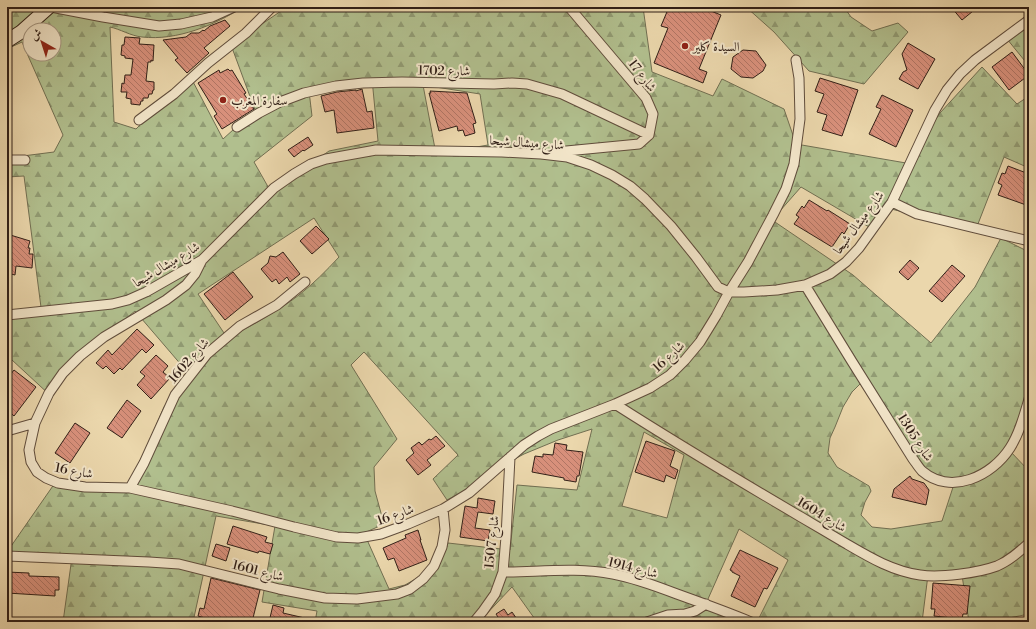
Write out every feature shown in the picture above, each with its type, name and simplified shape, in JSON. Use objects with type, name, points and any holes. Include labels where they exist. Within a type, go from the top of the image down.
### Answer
[{"type":"main road","points":[[7,41],[21,32],[50,7]]},
{"type":"street","points":[[50,7],[159,26],[181,24],[212,17],[234,7]]},
{"type":"street","points":[[139,120],[174,94],[208,63],[246,33],[272,7]]},
{"type":"street","name":"شارع 17","points":[[569,7],[646,98],[653,114],[649,135]]},
{"type":"street","name":"شارع ميشال شيحا","points":[[7,315],[112,304],[128,300],[146,292],[202,260],[274,188],[294,174],[311,164],[326,159],[376,150],[502,152],[567,157],[591,165],[630,186],[671,226],[718,287],[729,292],[744,292],[777,290],[805,285],[830,274],[846,262],[892,202],[935,110],[947,90],[960,74],[975,60],[1029,20]]},
{"type":"street","name":"شارع 16","points":[[202,260],[195,274],[186,285],[166,300],[104,337],[80,356],[63,373],[49,393],[35,423],[29,450],[31,462],[37,472],[58,483],[85,487],[130,488],[224,509],[337,537],[358,538],[381,534],[414,522],[443,509],[468,493],[524,445],[551,429],[615,404],[650,388],[670,375],[685,360],[700,342],[748,262],[786,189],[794,164],[800,119],[796,60]]},
{"type":"street","name":"شارع 1702","points":[[237,127],[280,102],[304,93],[336,86],[364,83],[402,82],[512,83],[527,84],[562,94],[649,135]]},
{"type":"street","points":[[541,154],[639,144],[649,135]]},
{"type":"street","points":[[7,160],[25,160]]},
{"type":"street","points":[[892,202],[917,214],[1029,241]]},
{"type":"street","name":"شارع 1602","points":[[130,488],[144,463],[175,395],[207,354],[240,326],[277,305],[305,282]]},
{"type":"street","name":"شارع 1305","points":[[805,285],[921,470],[930,477],[940,481],[962,482],[974,479],[987,471],[999,461],[1010,448],[1018,432],[1029,399]]},
{"type":"street","name":"شارع 1604","points":[[615,404],[729,475],[860,552],[882,564],[901,571],[920,575],[941,576],[975,572],[998,565],[1015,556],[1029,543]]},
{"type":"street","points":[[7,431],[35,423]]},
{"type":"street","name":"شارع 1507","points":[[474,622],[495,594],[503,572],[510,457]]},
{"type":"street","name":"شارع 1601","points":[[7,556],[179,564],[280,589],[325,598],[357,599],[397,594],[410,589],[423,579],[434,566],[442,547],[445,530],[443,509]]},
{"type":"street","name":"شارع 1914","points":[[503,572],[577,570],[638,579],[751,622]]},
{"type":"street","points":[[647,622],[668,615],[685,614],[696,611],[706,604]]},
{"type":"green space","points":[[7,7],[243,7],[208,25],[169,37],[142,37],[110,27],[114,122],[136,129],[190,76],[223,139],[255,110],[231,45],[284,9],[278,7],[643,7],[652,72],[713,96],[722,79],[784,109],[796,144],[906,163],[940,113],[982,67],[1017,104],[1029,96],[1029,168],[1004,157],[976,229],[891,209],[876,231],[801,187],[772,220],[853,275],[931,343],[975,287],[1001,238],[1029,252],[1029,418],[1010,451],[1029,471],[1029,614],[989,622],[969,622],[962,575],[928,575],[922,622],[757,622],[788,560],[739,529],[704,608],[743,622],[537,622],[512,587],[479,622],[315,622],[317,611],[262,602],[275,526],[216,516],[193,622],[63,622],[72,557],[7,552],[57,480],[127,493],[164,407],[189,374],[135,311],[73,362],[52,397],[12,360],[7,365],[7,319],[42,315],[24,176],[7,177],[7,158],[54,152],[63,135],[31,62],[62,62],[62,22],[22,22],[22,42],[7,49]],"holes":[[[372,79],[378,141],[329,151],[271,192],[254,162],[312,116],[309,91]],[[423,85],[480,94],[488,145],[436,154]],[[314,218],[339,257],[319,277],[291,301],[228,339],[198,294]],[[364,352],[458,455],[433,479],[447,500],[524,454],[558,440],[592,429],[577,490],[517,485],[510,550],[448,543],[444,551],[419,577],[405,585],[389,589],[364,533],[384,524],[375,491],[374,467],[397,439],[351,365]],[[865,379],[920,467],[946,479],[955,481],[942,521],[891,529],[872,527],[861,515],[865,502],[871,491],[869,486],[837,467],[828,453],[830,438],[843,407],[852,392]],[[644,432],[684,455],[667,518],[622,506]]]},
{"type":"green space","points":[[746,7],[844,7],[851,17],[872,31],[898,23],[908,32],[864,84],[809,71],[774,32]]},
{"type":"green space","points":[[1029,25],[1029,66],[1007,39]]},
{"type":"building","name":"السيدة كلير","points":[[669,7],[701,7],[721,15],[699,69],[707,72],[703,83],[654,63],[668,28],[661,26]]},
{"type":"building","points":[[951,7],[978,7],[962,20]]},
{"type":"building","points":[[225,20],[230,26],[204,48],[209,53],[187,73],[175,60],[178,58],[163,40],[186,37],[191,33],[199,33],[210,26]]},
{"type":"building","points":[[125,37],[140,38],[139,44],[154,45],[153,61],[151,60],[151,62],[148,62],[146,81],[154,82],[154,90],[152,94],[149,94],[148,98],[143,98],[140,105],[131,104],[131,99],[126,98],[127,92],[121,92],[125,75],[131,75],[133,59],[125,58],[125,56],[121,55]]},
{"type":"building","points":[[908,43],[935,59],[918,89],[899,79],[903,72],[907,70],[902,54]]},
{"type":"building","points":[[743,50],[756,51],[766,65],[763,71],[753,78],[741,77],[731,69],[733,57]]},
{"type":"building","points":[[1012,52],[1029,75],[1009,90],[992,67]]},
{"type":"building","name":"سفارة المغرب","points":[[228,69],[230,71],[232,70],[246,93],[244,94],[254,109],[222,129],[214,116],[217,114],[198,83],[219,70],[220,73]]},
{"type":"building","points":[[820,78],[858,90],[842,136],[822,130],[827,115],[817,112],[824,94],[815,91]]},
{"type":"building","points":[[362,89],[367,112],[372,111],[374,128],[337,133],[334,110],[325,112],[321,96],[337,92],[356,91]]},
{"type":"building","points":[[430,91],[467,93],[476,123],[473,124],[475,133],[465,136],[463,130],[458,131],[457,126],[439,131],[429,93],[431,93]]},
{"type":"building","points":[[882,95],[913,110],[896,147],[869,134],[881,109],[876,107]]},
{"type":"building","points":[[308,137],[313,145],[294,157],[288,150]]},
{"type":"building","points":[[1008,166],[1029,174],[1029,206],[998,195],[1002,185],[998,183],[1002,173],[1005,174]]},
{"type":"building","points":[[809,200],[850,224],[844,234],[842,232],[832,247],[794,224],[799,217],[796,215],[802,206],[804,208]]},
{"type":"building","points":[[316,226],[329,239],[312,254],[300,241]]},
{"type":"building","points":[[7,234],[30,241],[28,248],[30,248],[29,254],[33,254],[32,268],[16,266],[15,275],[7,273]]},
{"type":"building","points":[[283,252],[300,274],[290,282],[287,277],[279,284],[276,279],[272,282],[261,269],[268,263],[270,256],[276,257]]},
{"type":"building","points":[[910,260],[919,268],[908,280],[899,272]]},
{"type":"building","points":[[952,265],[965,276],[942,302],[929,291]]},
{"type":"building","points":[[233,272],[253,297],[225,320],[204,294]]},
{"type":"building","points":[[137,329],[154,345],[146,353],[142,349],[122,370],[120,368],[114,374],[106,366],[103,369],[96,363],[108,350],[112,355]]},
{"type":"building","points":[[156,355],[168,366],[163,372],[170,378],[151,399],[137,385],[145,376],[140,372]]},
{"type":"building","points":[[14,370],[36,387],[14,416],[7,410],[7,379]]},
{"type":"building","points":[[127,400],[141,411],[122,438],[107,428]]},
{"type":"building","points":[[75,423],[90,433],[70,463],[55,453]]},
{"type":"building","points":[[436,436],[445,446],[427,460],[431,465],[418,475],[406,460],[414,453],[411,448],[419,442],[422,445],[429,439],[431,440]]},
{"type":"building","points":[[646,441],[675,451],[670,466],[678,470],[675,479],[666,475],[664,482],[635,472]]},
{"type":"building","points":[[555,443],[567,445],[566,450],[583,452],[579,476],[577,476],[576,482],[564,480],[564,478],[532,472],[535,456],[543,457],[543,454],[553,455]]},
{"type":"building","points":[[910,476],[912,479],[924,483],[929,490],[926,505],[892,497],[894,489]]},
{"type":"building","points":[[478,498],[495,501],[493,514],[478,512],[475,528],[490,530],[488,541],[460,537],[465,506],[477,508]]},
{"type":"building","points":[[233,526],[267,537],[265,542],[273,544],[270,554],[259,551],[258,553],[227,544]]},
{"type":"building","points":[[418,530],[427,560],[399,571],[394,558],[388,560],[383,548],[406,538],[405,535]]},
{"type":"building","points":[[216,544],[230,548],[226,561],[212,556]]},
{"type":"building","points":[[740,550],[778,568],[767,589],[764,588],[755,607],[731,596],[740,576],[730,570]]},
{"type":"building","points":[[7,572],[29,573],[29,576],[59,577],[59,590],[55,590],[55,596],[7,593]]},
{"type":"building","points":[[211,578],[260,590],[252,622],[218,622],[198,616],[200,608],[204,609]]},
{"type":"building","points":[[933,583],[970,586],[967,614],[963,614],[962,619],[934,616],[935,609],[931,609]]},
{"type":"building","points":[[273,605],[284,608],[283,613],[309,619],[309,622],[269,622]]},
{"type":"building","points":[[504,609],[508,615],[512,612],[519,622],[492,622],[498,617],[496,614]]},
{"type":"place","name":"السيدة كلير","points":[[685,46]]},
{"type":"place","name":"سفارة المغرب","points":[[223,100]]}]
